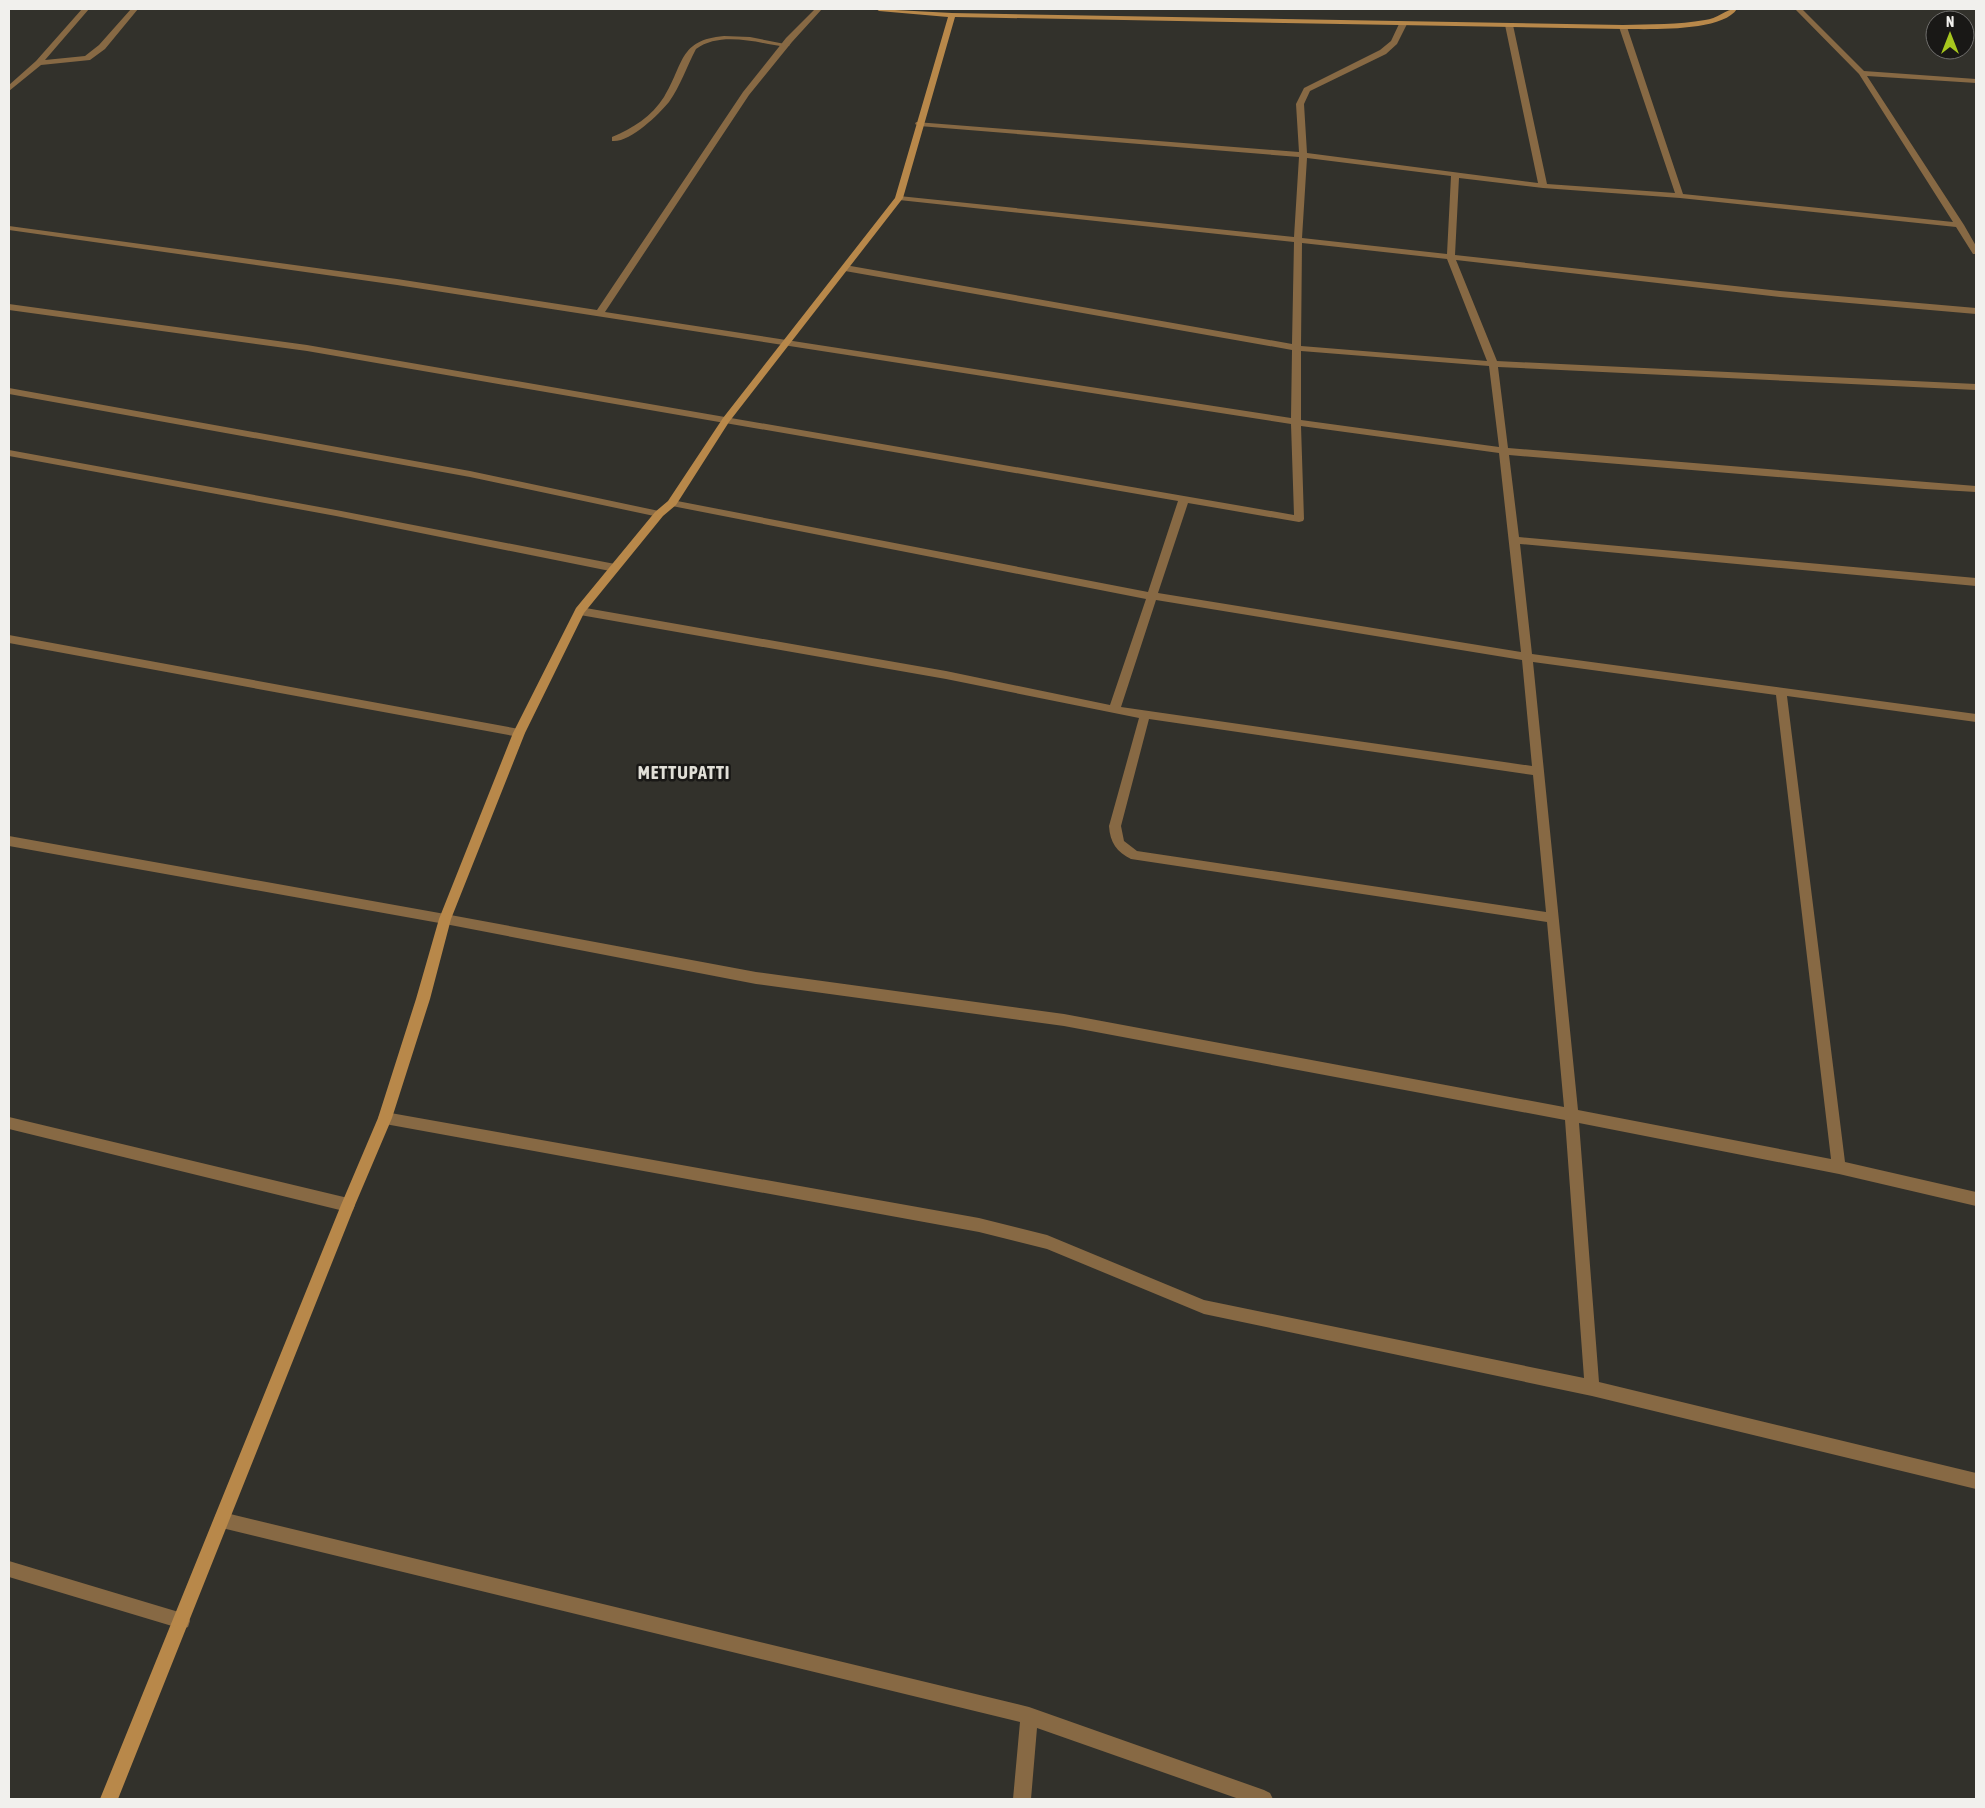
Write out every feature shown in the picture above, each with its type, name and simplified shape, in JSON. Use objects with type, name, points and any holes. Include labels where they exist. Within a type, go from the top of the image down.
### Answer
[{"type":"street","points":[[9,90],[39,63],[86,9]]},
{"type":"street","points":[[39,63],[87,58],[102,47],[135,9]]},
{"type":"street","points":[[599,314],[746,94],[786,45],[819,9]]},
{"type":"street","points":[[879,9],[1404,24],[1622,27],[1678,26],[1710,22],[1732,12],[1734,9]]},
{"type":"street","points":[[1798,9],[1862,73],[1976,252]]},
{"type":"street","points":[[110,1799],[348,1205],[385,1118],[423,999],[445,919],[519,733],[580,611],[659,514],[672,503],[726,420],[900,198],[951,12]]},
{"type":"street","points":[[9,307],[307,348],[1299,519],[1296,422],[1298,240],[1303,154],[1300,104],[1307,90],[1383,52],[1394,42],[1404,24]]},
{"type":"street","points":[[1509,25],[1543,186]]},
{"type":"street","points":[[1622,27],[1680,196]]},
{"type":"street","points":[[615,138],[637,129],[666,100],[698,42],[723,38],[786,45]]},
{"type":"street","points":[[1862,73],[1976,81]]},
{"type":"street","points":[[919,124],[1303,154],[1543,186],[1680,196],[1960,225]]},
{"type":"street","points":[[1455,175],[1451,259],[1492,364],[1504,451],[1527,657],[1572,1115],[1592,1388]]},
{"type":"street","points":[[900,198],[1780,294],[1976,311]]},
{"type":"street","points":[[9,228],[397,282],[1296,422],[1504,451],[1915,486],[1976,489]]},
{"type":"street","points":[[845,268],[1297,348],[1492,364],[1976,387]]},
{"type":"street","points":[[9,391],[470,474],[659,514]]},
{"type":"street","points":[[9,453],[615,568]]},
{"type":"street","points":[[1114,710],[1184,499]]},
{"type":"street","points":[[672,503],[1151,596],[1527,657],[1976,718]]},
{"type":"street","points":[[1514,540],[1976,582]]},
{"type":"street","points":[[580,611],[946,675],[1114,710],[1538,771]]},
{"type":"street","points":[[9,639],[519,733]]},
{"type":"street","points":[[1781,692],[1839,1167]]},
{"type":"street","points":[[1146,715],[1115,826],[1115,838],[1120,848],[1135,856],[1553,918]]},
{"type":"street","points":[[9,841],[445,919],[756,978],[1064,1020],[1839,1167],[1976,1199]]},
{"type":"street","points":[[385,1118],[979,1225],[1047,1242],[1204,1307],[1592,1388],[1976,1481]]},
{"type":"street","points":[[9,1123],[348,1205]]},
{"type":"street","points":[[222,1520],[1029,1716],[1264,1799]]},
{"type":"street","points":[[9,1569],[182,1621]]},
{"type":"street","points":[[1022,1799],[1029,1716]]},
{"type":"district","name":"METTUPATTI","points":[[684,772]]}]
